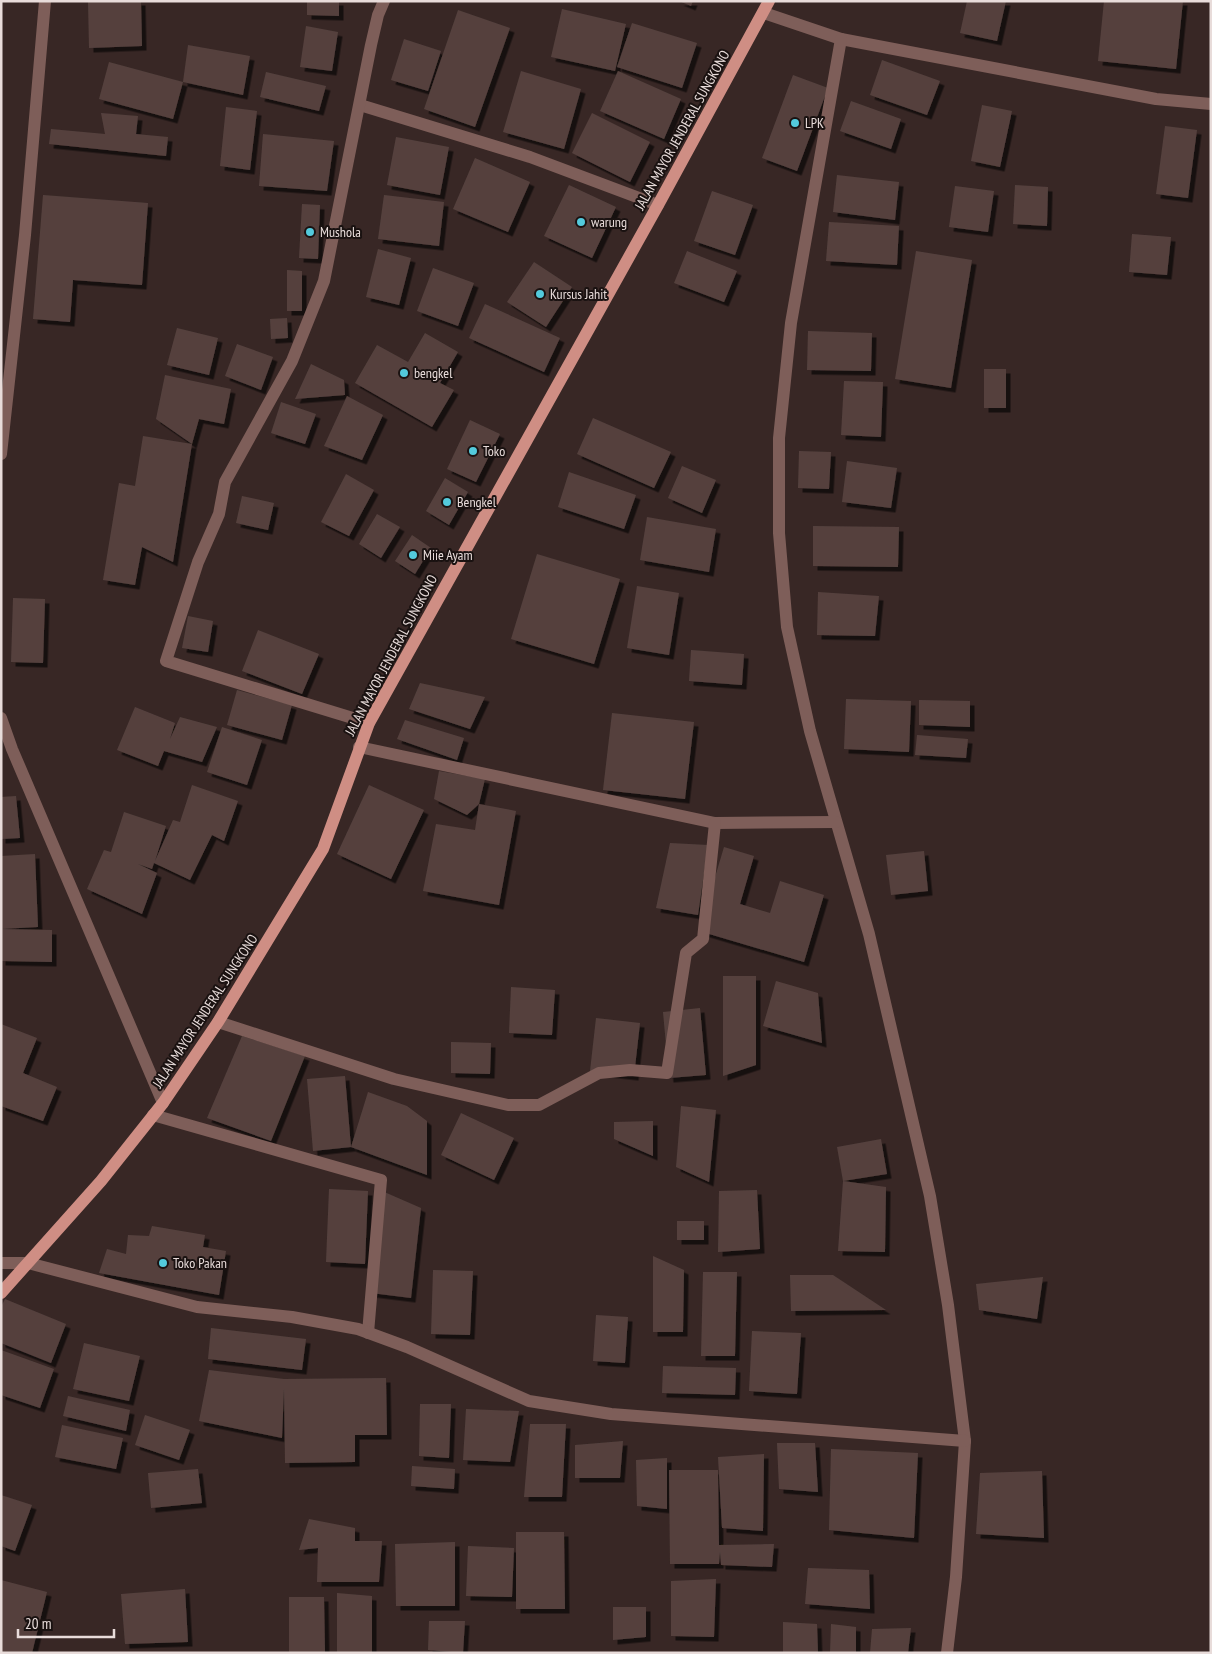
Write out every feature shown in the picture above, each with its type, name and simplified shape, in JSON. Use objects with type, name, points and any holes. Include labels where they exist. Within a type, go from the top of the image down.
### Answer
[{"type":"main road","name":"JALAN MAYOR JENDERAL SUNGKONO","points":[[1,1293],[101,1181],[163,1103],[218,1022],[324,849],[369,723],[767,7]]},
{"type":"street","points":[[1,454],[25,235],[45,1]]},
{"type":"street","points":[[369,723],[166,661],[198,562],[219,514],[225,482],[292,361],[324,281],[360,105],[370,45],[384,1]]},
{"type":"street","points":[[767,7],[841,39],[1156,99],[1211,104]]},
{"type":"street","points":[[841,39],[791,323],[779,438],[779,533],[787,626],[810,731],[869,934],[930,1196],[948,1305],[965,1441],[956,1577],[947,1653]]},
{"type":"street","points":[[360,105],[530,157],[658,205]]},
{"type":"street","points":[[1,718],[12,749],[163,1103]]},
{"type":"street","points":[[359,747],[715,823],[836,822]]},
{"type":"street","points":[[218,1022],[394,1079],[508,1105],[539,1105],[599,1073],[630,1070],[667,1073],[686,953],[703,938],[715,823]]},
{"type":"street","points":[[153,1115],[381,1180],[368,1333]]},
{"type":"street","points":[[1,1263],[28,1263],[197,1307],[292,1317],[368,1333],[529,1401],[566,1408],[611,1414],[965,1441]]},
{"type":"building","points":[[88,1],[141,1],[142,46],[89,48]]},
{"type":"building","points":[[307,1],[339,1],[339,16],[307,15]]},
{"type":"building","points":[[679,1],[693,1],[691,6]]},
{"type":"building","points":[[967,1],[1006,1],[997,41],[960,33]]},
{"type":"building","points":[[1104,1],[1183,1],[1176,69],[1098,61]]},
{"type":"building","points":[[562,9],[626,24],[615,71],[551,57]]},
{"type":"building","points":[[458,10],[510,28],[475,127],[424,109]]},
{"type":"building","points":[[632,23],[697,43],[682,88],[617,67]]},
{"type":"building","points":[[306,26],[338,32],[332,71],[300,67]]},
{"type":"building","points":[[404,39],[441,51],[428,91],[391,80]]},
{"type":"building","points":[[188,45],[250,56],[243,95],[183,82]]},
{"type":"building","points":[[882,60],[940,81],[927,115],[870,95]]},
{"type":"building","points":[[109,62],[183,82],[173,119],[99,99]]},
{"type":"building","points":[[521,71],[581,89],[564,149],[503,132]]},
{"type":"building","points":[[618,71],[681,99],[664,139],[600,111]]},
{"type":"building","points":[[266,72],[326,86],[319,111],[260,97]]},
{"type":"building","name":"LPK","points":[[793,75],[828,88],[797,171],[762,158]]},
{"type":"building","points":[[851,101],[901,119],[891,149],[840,131]]},
{"type":"building","points":[[982,105],[1012,111],[1000,167],[971,161]]},
{"type":"building","points":[[226,107],[257,111],[250,170],[220,166]]},
{"type":"building","points":[[101,113],[138,116],[136,134],[168,137],[166,156],[49,144],[51,129],[105,134]]},
{"type":"building","points":[[592,113],[650,142],[630,182],[572,153]]},
{"type":"building","points":[[1165,126],[1197,130],[1188,198],[1156,194]]},
{"type":"building","points":[[263,134],[334,141],[327,191],[259,186]]},
{"type":"building","points":[[396,137],[449,147],[440,195],[387,185]]},
{"type":"building","points":[[475,158],[530,182],[508,232],[453,209]]},
{"type":"building","points":[[837,175],[899,182],[895,220],[833,212]]},
{"type":"building","name":"warung","points":[[569,185],[616,207],[592,258],[544,236]]},
{"type":"building","points":[[1015,185],[1048,187],[1047,226],[1013,224]]},
{"type":"building","points":[[955,186],[994,191],[988,232],[949,227]]},
{"type":"building","points":[[712,191],[753,205],[735,255],[694,241]]},
{"type":"building","points":[[43,195],[148,203],[142,285],[73,280],[70,322],[33,319]]},
{"type":"building","points":[[384,195],[444,202],[439,246],[378,239]]},
{"type":"building","name":"Mushola","points":[[302,204],[320,205],[318,259],[299,258]]},
{"type":"building","points":[[829,222],[899,226],[897,265],[826,261]]},
{"type":"building","points":[[1132,234],[1171,237],[1167,275],[1129,272]]},
{"type":"building","points":[[378,249],[411,258],[399,305],[366,297]]},
{"type":"building","points":[[687,251],[737,271],[724,302],[674,283]]},
{"type":"building","points":[[916,251],[972,260],[951,388],[895,379]]},
{"type":"building","name":"Kursus Jahit","points":[[534,262],[572,287],[546,327],[507,302]]},
{"type":"building","points":[[433,268],[474,283],[458,326],[417,311]]},
{"type":"building","name":"Mushola","points":[[287,270],[302,271],[302,311],[287,311]]},
{"type":"building","points":[[485,304],[560,338],[544,372],[469,338]]},
{"type":"building","points":[[287,318],[288,338],[271,339],[270,319]]},
{"type":"building","points":[[177,328],[218,338],[209,375],[167,365]]},
{"type":"building","points":[[808,331],[872,333],[871,371],[807,370]]},
{"type":"building","name":"bengkel","points":[[425,333],[458,352],[440,383],[454,390],[432,427],[355,383],[377,345],[408,362]]},
{"type":"building","points":[[237,344],[273,357],[261,390],[225,376]]},
{"type":"building","points":[[311,364],[344,380],[345,395],[295,399]]},
{"type":"building","points":[[984,369],[1006,369],[1006,408],[984,408]]},
{"type":"building","points":[[165,375],[231,389],[224,424],[199,419],[192,444],[156,419]]},
{"type":"building","points":[[844,381],[883,382],[881,437],[841,435]]},
{"type":"building","points":[[347,396],[383,415],[362,460],[324,446]]},
{"type":"building","points":[[281,402],[316,414],[305,444],[271,433]]},
{"type":"building","points":[[593,418],[671,452],[654,488],[577,454]]},
{"type":"building","name":"Toko","points":[[470,420],[500,434],[476,482],[447,469]]},
{"type":"building","points":[[143,436],[192,444],[173,562],[142,547],[135,585],[103,580],[119,483],[135,486]]},
{"type":"building","points":[[799,451],[831,452],[829,489],[798,488]]},
{"type":"building","points":[[847,461],[897,468],[891,508],[842,502]]},
{"type":"building","points":[[682,466],[716,480],[702,513],[668,498]]},
{"type":"building","points":[[569,472],[636,495],[624,529],[558,507]]},
{"type":"building","points":[[346,474],[374,490],[349,536],[321,522]]},
{"type":"building","name":"Bengkel","points":[[445,478],[468,492],[449,525],[426,511]]},
{"type":"building","points":[[242,496],[274,503],[268,530],[236,523]]},
{"type":"building","points":[[377,514],[400,527],[381,558],[359,544]]},
{"type":"building","points":[[647,517],[716,529],[709,572],[640,560]]},
{"type":"building","points":[[813,526],[899,527],[898,567],[813,566]]},
{"type":"building","name":"Miie Ayam","points":[[412,535],[431,548],[415,574],[395,561]]},
{"type":"building","points":[[537,554],[620,579],[594,664],[511,639]]},
{"type":"building","points":[[637,586],[679,593],[669,655],[627,648]]},
{"type":"building","points":[[818,592],[879,596],[875,636],[817,635]]},
{"type":"building","points":[[13,598],[45,599],[43,663],[11,662]]},
{"type":"building","points":[[188,616],[213,621],[208,652],[182,648]]},
{"type":"building","points":[[258,630],[319,654],[302,694],[242,671]]},
{"type":"building","points":[[691,650],[744,654],[742,685],[689,681]]},
{"type":"building","points":[[420,683],[485,697],[470,729],[409,709]]},
{"type":"building","points":[[237,690],[292,705],[282,740],[227,725]]},
{"type":"building","points":[[846,699],[911,701],[909,752],[844,749]]},
{"type":"building","points":[[919,700],[970,701],[970,727],[919,725]]},
{"type":"building","points":[[135,707],[175,723],[170,739],[180,717],[217,727],[202,762],[164,751],[158,766],[117,750]]},
{"type":"building","points":[[612,713],[694,722],[685,799],[603,790]]},
{"type":"building","points":[[405,720],[464,738],[457,760],[397,739]]},
{"type":"building","points":[[222,727],[262,740],[247,785],[207,772]]},
{"type":"building","points":[[917,735],[968,739],[966,758],[915,755]]},
{"type":"building","points":[[439,771],[485,779],[479,804],[467,815],[434,799]]},
{"type":"building","points":[[192,785],[238,801],[224,841],[212,835],[190,880],[154,863],[152,869],[138,864],[157,873],[142,914],[87,889],[104,850],[111,852],[124,812],[166,826],[155,861],[173,820],[180,822]]},
{"type":"building","points":[[369,785],[424,810],[391,879],[337,854]]},
{"type":"building","points":[[16,796],[20,838],[1,839],[1,797]]},
{"type":"building","points":[[479,804],[516,811],[499,905],[423,891],[436,824],[475,830]]},
{"type":"building","points":[[670,843],[708,845],[698,915],[656,908]]},
{"type":"building","points":[[724,847],[754,856],[740,904],[770,913],[780,881],[824,895],[804,962],[699,931]]},
{"type":"building","points":[[924,851],[928,891],[891,895],[886,855]]},
{"type":"building","points":[[35,854],[38,927],[1,929],[1,856]]},
{"type":"building","points":[[1,929],[52,930],[52,962],[1,961]]},
{"type":"building","points":[[723,976],[756,976],[756,1065],[723,1076]]},
{"type":"building","points":[[776,981],[818,993],[822,1043],[763,1026]]},
{"type":"building","points":[[511,987],[555,990],[552,1035],[509,1033]]},
{"type":"building","points":[[700,1008],[706,1075],[669,1078],[663,1012]]},
{"type":"building","points":[[596,1018],[640,1023],[634,1076],[590,1071]]},
{"type":"building","points":[[1,1024],[37,1038],[23,1073],[57,1087],[43,1121],[1,1106]]},
{"type":"building","points":[[242,1036],[305,1056],[271,1141],[207,1118]]},
{"type":"building","points":[[451,1042],[491,1043],[490,1074],[451,1073]]},
{"type":"building","points":[[345,1076],[351,1147],[313,1151],[307,1079]]},
{"type":"building","points":[[368,1092],[407,1106],[427,1121],[427,1175],[351,1147]]},
{"type":"building","points":[[681,1106],[716,1110],[709,1182],[676,1167]]},
{"type":"building","points":[[461,1113],[514,1138],[494,1180],[441,1155]]},
{"type":"building","points":[[653,1121],[653,1156],[614,1139],[614,1122]]},
{"type":"building","points":[[881,1139],[887,1174],[843,1181],[837,1147]]},
{"type":"building","points":[[843,1181],[886,1187],[885,1252],[838,1251]]},
{"type":"building","points":[[329,1189],[368,1191],[365,1264],[326,1262]]},
{"type":"building","points":[[757,1190],[760,1249],[718,1252],[719,1191]]},
{"type":"building","points":[[382,1191],[421,1208],[411,1298],[371,1293]]},
{"type":"building","points":[[677,1221],[704,1221],[704,1240],[677,1240]]},
{"type":"building","name":"Toko Pakan","points":[[152,1226],[205,1235],[203,1247],[226,1251],[219,1295],[99,1273],[107,1249],[126,1254],[128,1235],[149,1236]]},
{"type":"building","points":[[653,1256],[684,1270],[683,1332],[653,1332]]},
{"type":"building","points":[[433,1270],[473,1271],[470,1335],[431,1334]]},
{"type":"building","points":[[703,1272],[737,1272],[735,1356],[701,1356]]},
{"type":"building","points":[[790,1275],[833,1275],[886,1310],[791,1311]]},
{"type":"building","points":[[1043,1277],[1037,1319],[979,1310],[976,1284]]},
{"type":"building","points":[[5,1299],[66,1324],[51,1363],[1,1343],[1,1307]]},
{"type":"building","points":[[596,1315],[628,1317],[625,1363],[593,1361]]},
{"type":"building","points":[[211,1328],[306,1339],[302,1370],[208,1359]]},
{"type":"building","points":[[752,1331],[801,1333],[797,1394],[749,1391]]},
{"type":"building","points":[[84,1343],[140,1356],[129,1401],[73,1389]]},
{"type":"building","points":[[1,1350],[54,1369],[40,1408],[1,1395]]},
{"type":"building","points":[[663,1366],[736,1368],[735,1395],[662,1393]]},
{"type":"building","points":[[209,1370],[284,1379],[386,1378],[387,1435],[355,1435],[355,1462],[285,1463],[284,1389],[282,1438],[199,1421]]},
{"type":"building","points":[[68,1396],[130,1410],[126,1431],[63,1416]]},
{"type":"building","points":[[420,1404],[451,1404],[449,1458],[419,1456]]},
{"type":"building","points":[[466,1409],[519,1411],[510,1462],[463,1460]]},
{"type":"building","points":[[145,1415],[190,1430],[179,1460],[135,1445]]},
{"type":"building","points":[[530,1424],[566,1424],[562,1497],[524,1497]]},
{"type":"building","points":[[62,1425],[123,1438],[116,1469],[55,1457]]},
{"type":"building","points":[[623,1441],[620,1478],[575,1478],[575,1445]]},
{"type":"building","points":[[777,1443],[815,1443],[818,1492],[779,1489]]},
{"type":"building","points":[[831,1449],[918,1453],[914,1538],[829,1530]]},
{"type":"building","points":[[764,1454],[763,1531],[722,1528],[718,1457]]},
{"type":"building","points":[[667,1458],[667,1509],[637,1506],[636,1460]]},
{"type":"building","points":[[412,1466],[455,1469],[454,1489],[411,1486]]},
{"type":"building","points":[[198,1469],[202,1503],[151,1508],[148,1473]]},
{"type":"building","points":[[669,1470],[718,1470],[719,1545],[774,1544],[772,1567],[721,1565],[720,1552],[719,1564],[670,1564]]},
{"type":"building","points":[[1042,1471],[1044,1538],[976,1534],[980,1473]]},
{"type":"building","points":[[1,1495],[32,1505],[15,1551],[1,1546]]},
{"type":"building","points":[[309,1519],[355,1528],[355,1541],[382,1541],[379,1582],[317,1582],[318,1548],[299,1550]]},
{"type":"building","points":[[516,1532],[564,1532],[565,1609],[516,1609]]},
{"type":"building","points":[[455,1542],[455,1606],[396,1606],[395,1544]]},
{"type":"building","points":[[468,1546],[514,1548],[512,1597],[466,1596]]},
{"type":"building","points":[[808,1568],[869,1570],[870,1609],[805,1604]]},
{"type":"building","points":[[716,1579],[714,1637],[671,1636],[671,1581]]},
{"type":"building","points":[[1,1580],[47,1592],[32,1653],[1,1653]]},
{"type":"building","points":[[185,1589],[188,1642],[125,1644],[121,1594]]},
{"type":"building","points":[[337,1593],[372,1596],[372,1653],[337,1653]]},
{"type":"building","points":[[289,1597],[324,1597],[325,1653],[289,1653]]},
{"type":"building","points":[[613,1607],[646,1607],[646,1637],[613,1640]]},
{"type":"building","points":[[429,1621],[465,1621],[463,1653],[428,1650]]},
{"type":"building","points":[[783,1622],[817,1624],[818,1653],[783,1653]]},
{"type":"building","points":[[831,1624],[856,1627],[856,1653],[830,1653]]},
{"type":"building","points":[[911,1628],[908,1653],[870,1653],[872,1629]]},
{"type":"place","name":"LPK","points":[[795,123]]},
{"type":"place","name":"warung","points":[[581,222]]},
{"type":"place","name":"Mushola","points":[[310,232]]},
{"type":"place","name":"Kursus Jahit","points":[[540,294]]},
{"type":"place","name":"bengkel","points":[[404,373]]},
{"type":"place","name":"Toko","points":[[473,451]]},
{"type":"place","name":"Bengkel","points":[[447,502]]},
{"type":"place","name":"Miie Ayam","points":[[413,555]]},
{"type":"place","name":"Toko Pakan","points":[[163,1263]]}]
